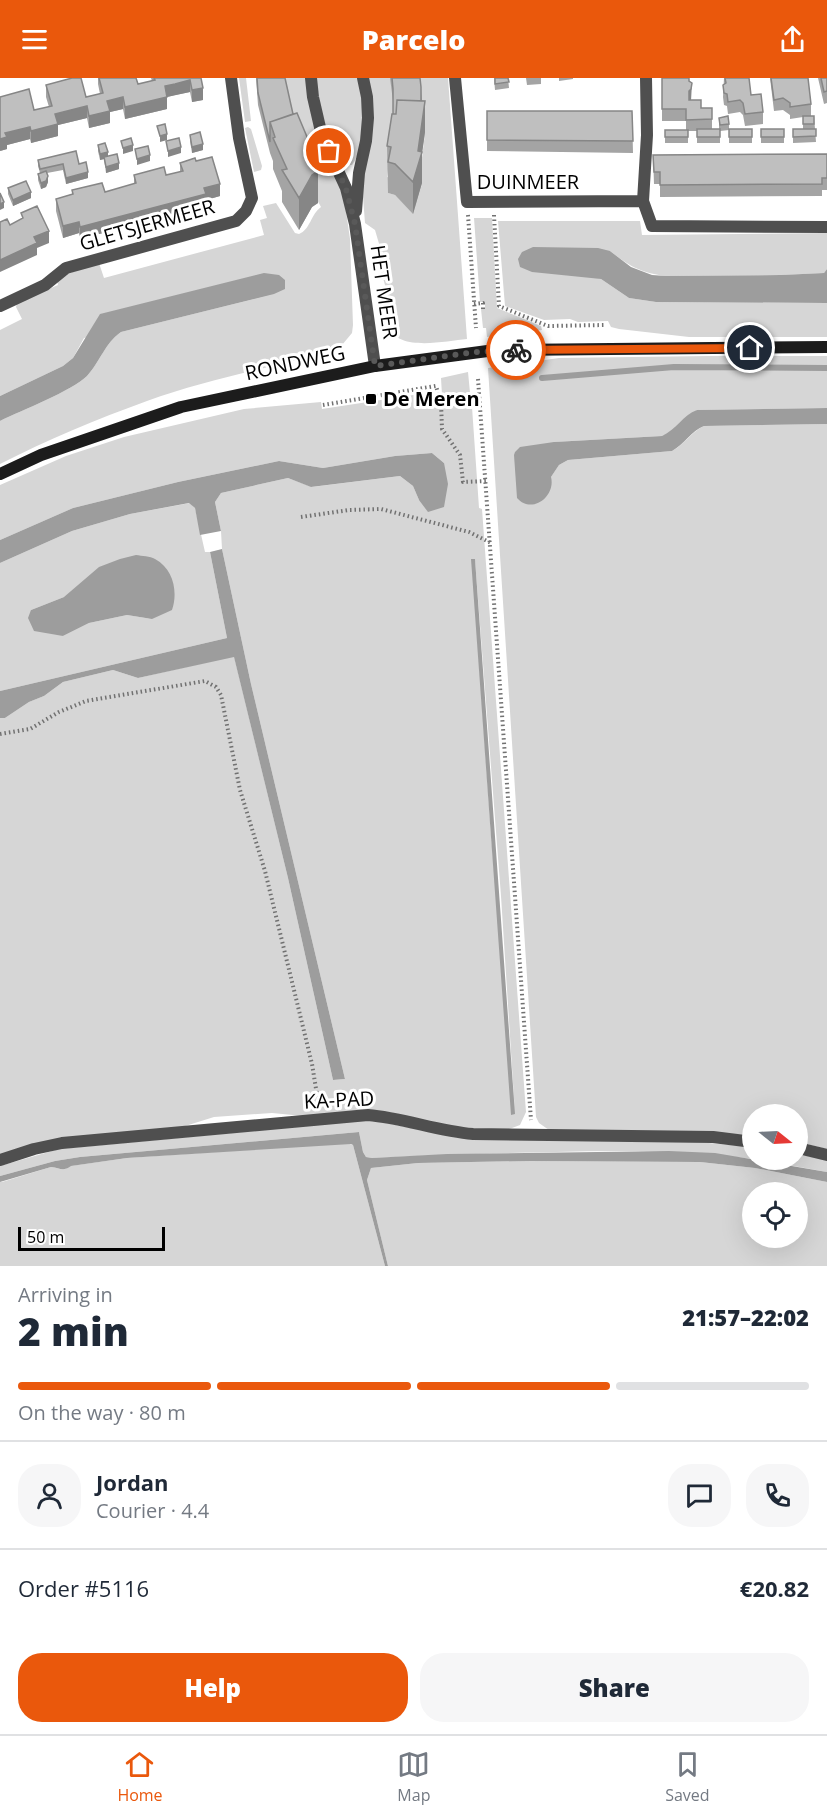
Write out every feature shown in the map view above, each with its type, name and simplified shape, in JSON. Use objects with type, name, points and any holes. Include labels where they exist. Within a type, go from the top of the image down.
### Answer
[{"type":"main road","name":"RONDWEG","points":[[0,474],[41,455],[181,407],[375,366],[495,350],[827,347]]},
{"type":"street","name":"GLETSJERMEER","points":[[0,306],[45,285],[66,268],[236,221],[246,211],[252,198],[239,138],[231,78]]},
{"type":"street","name":"HET MEER","points":[[311,78],[322,136],[346,189],[355,224],[375,366]]},
{"type":"street","name":"HET MEER","points":[[355,224],[359,173],[368,118],[363,78]]},
{"type":"street","name":"DUINMEER","points":[[455,78],[467,202],[643,201]]},
{"type":"street","points":[[646,78],[647,135],[643,201],[652,226],[827,227]]},
{"type":"street","name":"KA-PAD","points":[[0,1160],[62,1143],[368,1115],[388,1117],[448,1132],[713,1137],[742,1141]]},
{"type":"street","points":[[808,1150],[827,1155]]},
{"type":"path","points":[[467,202],[476,328]]},
{"type":"path","points":[[494,202],[499,306],[548,326],[605,325]]},
{"type":"path","points":[[474,304],[483,303],[483,309]]},
{"type":"path","points":[[478,378],[532,1135]]},
{"type":"path","points":[[323,405],[436,386],[441,403],[442,429],[460,455],[463,482],[486,481]]},
{"type":"path","points":[[441,403],[480,399]]},
{"type":"path","points":[[301,517],[349,510],[381,509],[469,532],[491,543]]},
{"type":"path","points":[[0,734],[30,729],[59,712],[86,701],[205,681],[216,687],[221,695],[240,790],[265,871],[312,1064],[321,1119]]},
{"type":"shaded area","points":[[239,78],[246,78],[251,121],[245,122]]},
{"type":"shaded area","points":[[284,78],[306,78],[344,197],[350,239],[352,333],[342,345],[332,351],[170,393],[91,423],[0,464],[0,421],[80,382],[92,371],[115,336],[121,332],[274,294],[84,338],[73,358],[63,366],[0,396],[0,330],[22,319],[16,307],[17,303],[58,285],[57,281],[61,276],[99,263],[104,278],[264,235],[260,220],[267,218],[263,206],[276,203],[295,233],[299,234],[306,229],[321,207],[302,160]]},
{"type":"shaded area","points":[[316,78],[358,78],[362,135],[357,157],[352,165],[343,165],[332,145],[322,112]]},
{"type":"shaded area","points":[[369,78],[391,78],[393,115],[387,177],[391,178],[388,193],[395,195],[413,213],[422,184],[421,166],[425,133],[419,78],[448,78],[467,339],[435,343],[412,342],[394,335],[388,327],[383,299],[387,292],[375,250],[380,247],[375,230],[365,223],[362,184]]},
{"type":"shaded area","points":[[245,128],[251,129],[262,166],[261,170],[254,172]]},
{"type":"shaded area","points":[[474,218],[492,218],[497,308],[541,326],[542,330],[487,337],[486,328],[483,328],[481,309],[485,309],[485,302],[480,302]]},
{"type":"shaded area","points":[[498,221],[640,221],[642,235],[827,233],[827,269],[824,273],[666,276],[636,268],[610,251],[592,276],[601,279],[629,298],[656,302],[827,303],[827,337],[689,337],[619,329],[611,327],[608,321],[544,320],[505,306]]},
{"type":"shaded area","points":[[533,247],[598,248],[610,251],[631,267],[652,275],[781,275],[824,273],[827,269],[827,303],[656,302],[629,298],[601,279],[532,272],[520,267],[518,259],[522,252]]},
{"type":"shaded area","points":[[264,273],[279,275],[285,280],[285,289],[274,294],[121,332],[115,336],[92,371],[80,382],[0,421],[0,396],[63,366],[73,358],[100,314]]},
{"type":"shaded area","points":[[827,356],[827,408],[697,410],[670,433],[662,436],[554,442],[551,477],[559,465],[568,460],[672,451],[704,426],[827,424],[827,1149],[808,1144],[808,1104],[742,1104],[742,1135],[713,1132],[549,1130],[539,1123],[536,1117],[488,368],[559,358]]},
{"type":"shaded area","points":[[468,372],[470,393],[467,396],[452,398],[453,406],[468,404],[472,407],[479,508],[482,509],[526,1112],[520,1125],[507,1130],[450,1127],[389,1112],[369,1111],[303,1116],[272,1113],[214,1117],[182,1127],[0,1155],[0,718],[5,718],[29,702],[44,696],[63,682],[113,670],[138,678],[234,656],[288,878],[333,1080],[345,1079],[251,684],[222,549],[215,502],[221,493],[288,478],[312,487],[400,476],[413,486],[419,500],[444,463],[432,453],[395,456],[323,468],[279,461],[178,482],[73,508],[0,540],[0,485],[66,456],[124,437],[244,409],[321,402],[322,409],[433,392],[437,397],[442,395],[441,378]],"holes":[[[472,559],[475,560],[501,896],[515,1114],[491,835]]]},
{"type":"shaded area","points":[[827,408],[827,424],[704,426],[672,451],[568,460],[559,465],[551,477],[550,491],[541,501],[529,505],[517,498],[514,455],[520,447],[554,442],[662,436],[697,410]]},
{"type":"shaded area","points":[[432,453],[444,463],[448,484],[444,507],[428,512],[413,486],[400,476],[311,487],[288,478],[221,493],[215,502],[221,531],[200,535],[195,508],[189,503],[130,514],[72,531],[0,563],[0,540],[73,508],[178,482],[279,461],[323,468],[395,456]]},
{"type":"shaded area","points":[[190,503],[195,508],[205,552],[210,552],[227,638],[0,691],[0,563],[72,531],[130,514]],"holes":[[[64,597],[152,619],[127,615],[89,623],[63,636],[31,610]]]},
{"type":"shaded area","points":[[222,549],[251,684],[345,1079],[333,1080],[288,878],[234,657],[138,678],[113,670],[63,682],[44,696],[29,702],[5,718],[0,718],[0,691],[227,638],[210,552]]},
{"type":"shaded area","points":[[136,555],[153,558],[167,569],[173,582],[175,596],[172,610],[152,619],[127,615],[89,623],[63,636],[34,631],[28,618],[31,610],[64,597],[99,567]]},
{"type":"shaded area","points":[[471,559],[475,559],[515,1114],[511,1115]]},
{"type":"shaded area","points":[[370,1120],[473,1140],[675,1140],[742,1146],[742,1158],[679,1152],[581,1151],[372,1158],[366,1157],[363,1152],[359,1132],[80,1157],[55,1161],[0,1176],[0,1166],[59,1149]]},
{"type":"shaded area","points":[[359,1132],[363,1152],[366,1157],[372,1158],[447,1154],[669,1151],[715,1153],[742,1158],[742,1167],[700,1162],[530,1161],[418,1163],[371,1168],[367,1180],[388,1266],[385,1266],[351,1144],[127,1158],[64,1169],[51,1167],[0,1182],[0,1176],[55,1161]]},
{"type":"shaded area","points":[[347,1143],[353,1145],[385,1266],[0,1266],[0,1182],[51,1167],[63,1169],[127,1158]]},
{"type":"shaded area","points":[[808,1156],[827,1160],[827,1172],[808,1169]]},
{"type":"shaded area","points":[[700,1162],[742,1167],[742,1170],[765,1170],[827,1182],[827,1266],[388,1266],[367,1180],[371,1168],[418,1163]]},
{"type":"shaded area","points":[[808,1169],[827,1172],[827,1182],[765,1170]]},
{"type":"building","points":[[81,78],[86,97],[103,93],[99,78],[136,78],[138,84],[155,80],[154,78],[201,78],[203,88],[192,90],[190,80],[165,86],[167,97],[125,107],[123,97],[107,101],[110,111],[89,116],[87,106],[55,114],[58,124],[31,131],[30,127],[5,133],[7,137],[0,139],[0,97],[29,89],[34,110],[52,106],[46,85]]},
{"type":"building","points":[[257,78],[285,78],[293,114],[270,122],[270,142],[258,93]]},
{"type":"building","points":[[392,78],[420,78],[421,101],[397,100],[396,114],[393,114]]},
{"type":"building","points":[[495,78],[508,78],[509,82],[495,84]]},
{"type":"building","points":[[662,78],[689,78],[692,83],[689,100],[701,100],[701,108],[712,108],[712,119],[686,120],[686,109],[662,109]]},
{"type":"building","points":[[725,78],[749,78],[751,95],[761,94],[763,112],[745,114],[743,103],[740,100],[728,102],[723,85],[726,83]]},
{"type":"building","points":[[771,78],[808,78],[811,104],[790,107],[790,103],[783,98],[774,100]]},
{"type":"building","points":[[821,78],[827,78],[827,91],[824,92]]},
{"type":"building","points":[[397,100],[425,101],[418,151],[422,152],[413,182],[395,164],[388,162],[391,147],[387,146],[392,114],[396,114]]},
{"type":"building","points":[[487,111],[632,111],[633,141],[487,140]]},
{"type":"building","points":[[297,113],[315,156],[311,158],[318,171],[312,175],[299,198],[282,170],[287,169],[273,138],[275,137],[270,122]]},
{"type":"building","points":[[728,116],[729,124],[720,125],[719,118]]},
{"type":"building","points":[[803,116],[814,116],[814,124],[803,124]]},
{"type":"building","points":[[165,124],[167,134],[160,136],[157,126]]},
{"type":"building","points":[[697,129],[720,129],[720,137],[697,137]]},
{"type":"building","points":[[729,129],[752,129],[752,137],[729,137]]},
{"type":"building","points":[[761,129],[784,129],[784,137],[761,137]]},
{"type":"building","points":[[793,129],[816,129],[816,136],[793,137]]},
{"type":"building","points":[[665,130],[688,130],[688,137],[665,137]]},
{"type":"building","points":[[200,132],[203,144],[192,147],[190,135]]},
{"type":"building","points":[[131,138],[133,145],[123,148],[121,141]]},
{"type":"building","points":[[179,138],[181,147],[168,151],[166,141]]},
{"type":"building","points":[[105,143],[108,152],[100,154],[98,145]]},
{"type":"building","points":[[148,146],[150,155],[137,159],[135,149]]},
{"type":"building","points":[[76,151],[79,164],[86,162],[88,172],[66,178],[63,164],[40,169],[38,160]]},
{"type":"building","points":[[117,154],[119,163],[106,167],[104,157]]},
{"type":"building","points":[[827,154],[827,178],[822,178],[822,184],[660,185],[660,172],[654,172],[653,155]]},
{"type":"building","points":[[212,157],[220,184],[204,188],[206,194],[80,227],[79,222],[63,226],[56,199],[73,194],[72,190],[102,183],[105,192],[136,183],[134,175],[164,167],[166,175],[183,171],[180,163],[195,158],[196,161]]},
{"type":"building","points":[[46,171],[48,176],[46,181],[41,183],[38,174]]},
{"type":"building","points":[[26,181],[31,192],[13,200],[8,188]]},
{"type":"building","points":[[37,206],[49,231],[34,237],[37,243],[0,260],[0,222],[7,219],[10,225],[23,218],[21,213]]},
{"type":"waterway","points":[[542,378],[674,367],[827,368]]},
{"type":"way so far","points":[[329,151],[346,189],[355,224],[375,366],[476,352],[516,350]]},
{"type":"place","name":"De Meren","points":[[371,399]]},
{"type":"route","points":[[516,350],[750,348]]}]
